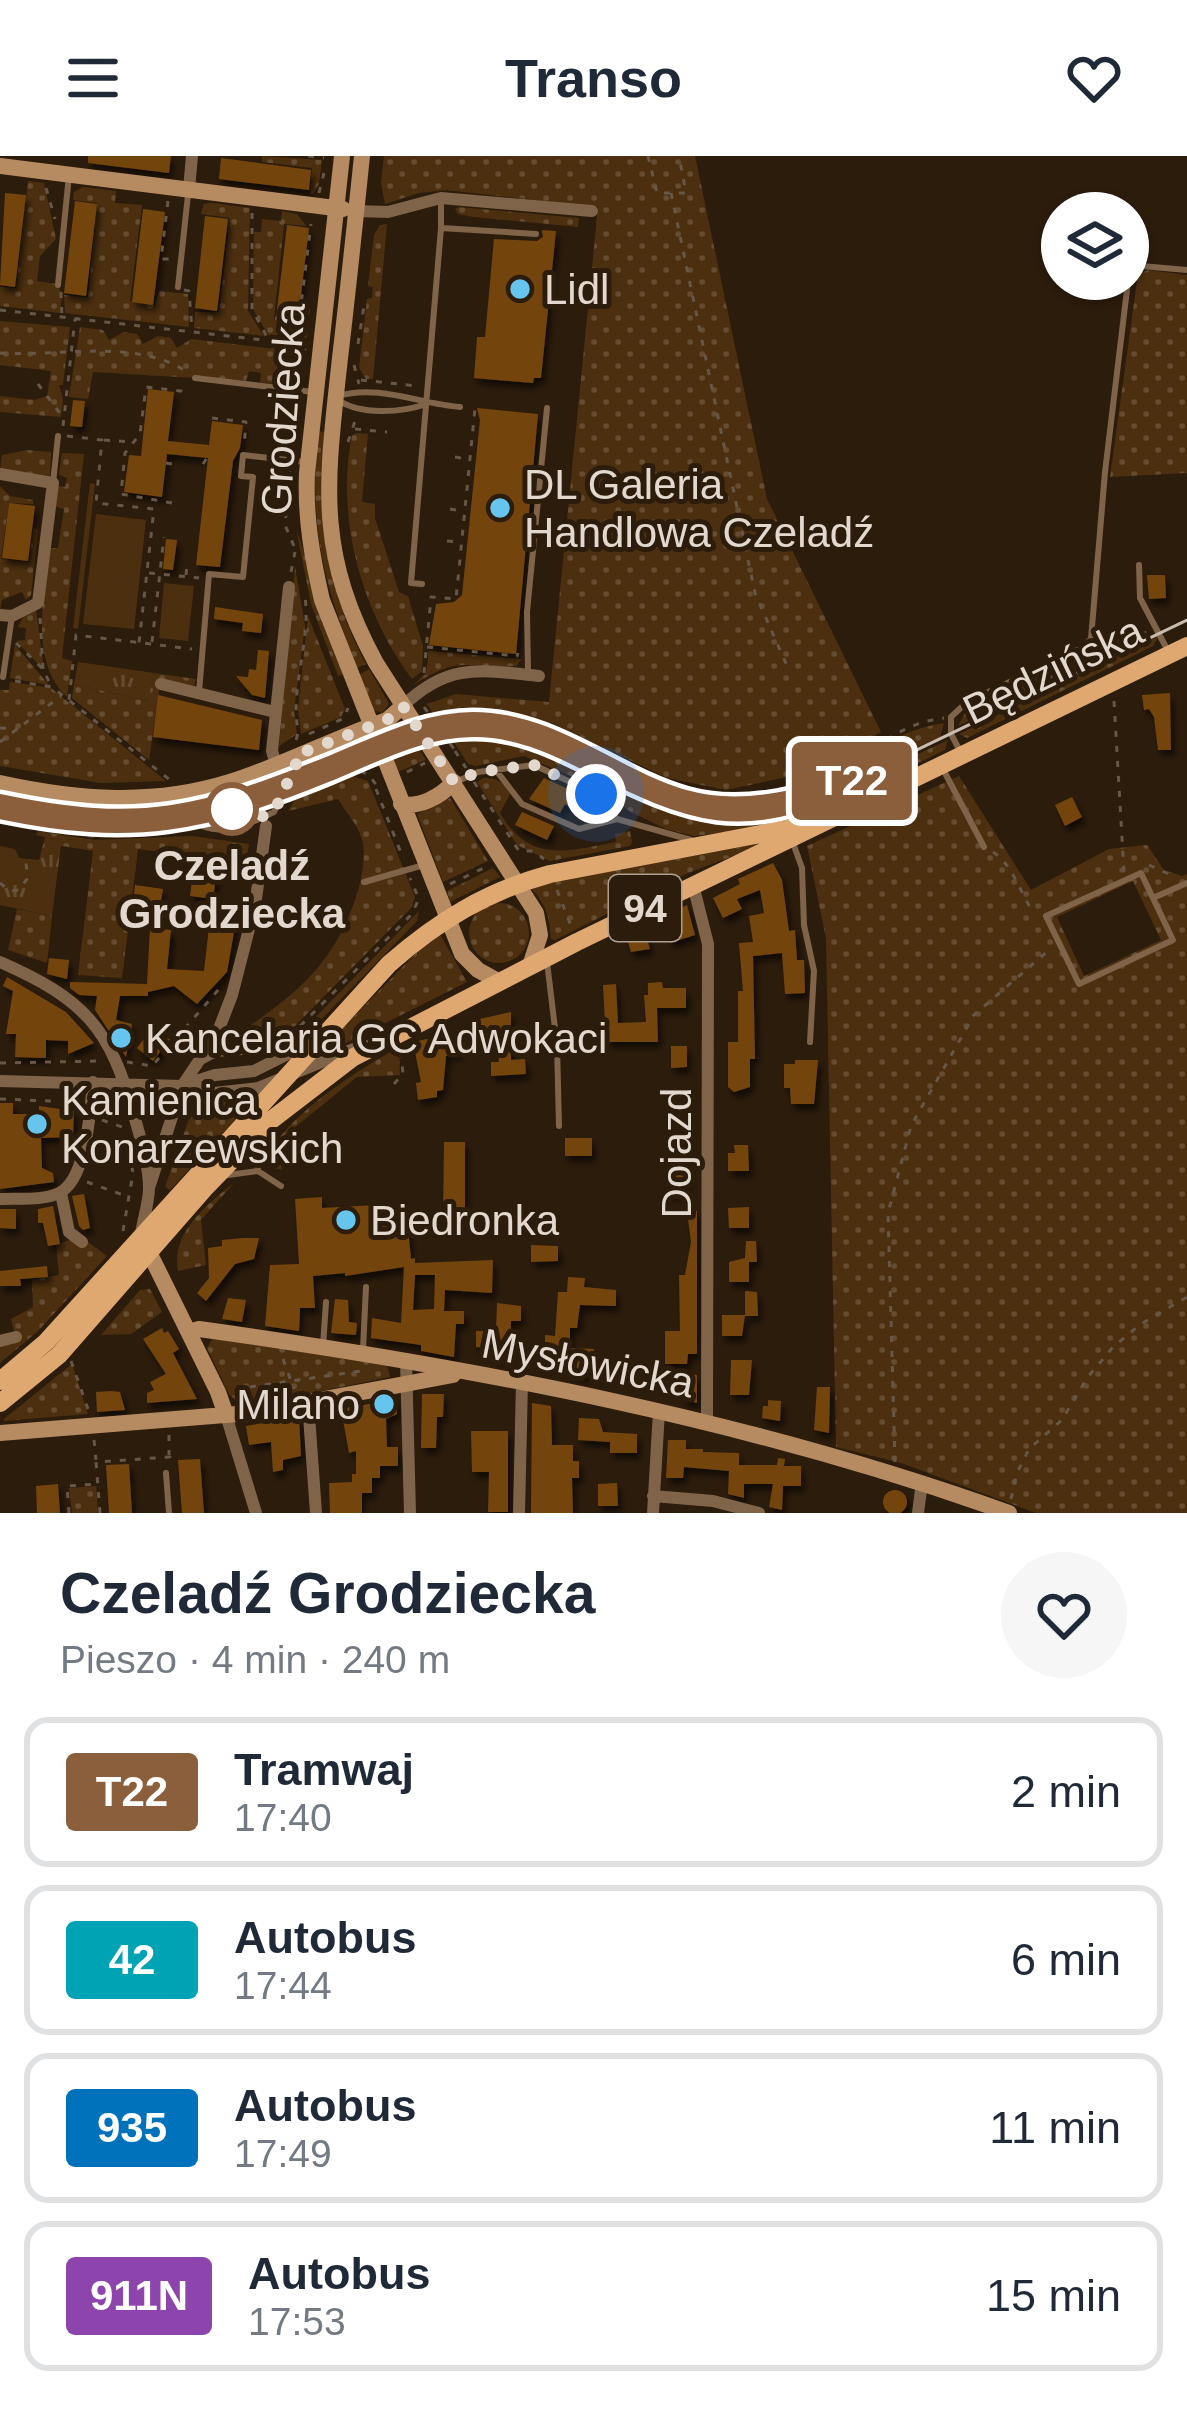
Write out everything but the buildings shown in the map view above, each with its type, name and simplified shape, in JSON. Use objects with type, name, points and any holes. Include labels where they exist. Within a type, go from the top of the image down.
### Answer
[{"type":"main road","name":"Będzińska","points":[[538,962],[1178,650]]},
{"type":"main road","name":"Będzińska","points":[[284,1078],[389,964],[448,917],[514,884],[821,823]]},
{"type":"main road","name":"94","points":[[497,981],[538,962]]},
{"type":"main road","name":"Będzińska","points":[[397,1038],[497,981]]},
{"type":"main road","name":"94","points":[[0,1381],[46,1342],[270,1120],[352,1058],[397,1038]]},
{"type":"main road","name":"94","points":[[0,1403],[59,1355],[284,1078]]},
{"type":"street","points":[[189,189],[192,156]]},
{"type":"street","name":"Grodziecka","points":[[362,156],[356,211],[308,462],[305,505],[314,568],[370,725],[383,783],[401,804],[416,868],[435,892],[462,954],[497,981]]},
{"type":"street","name":"Grodziecka","points":[[332,157],[337,208],[322,395],[337,563],[360,633],[446,753],[500,860],[539,923],[538,962]]},
{"type":"street","points":[[0,166],[356,211],[388,212],[441,198],[592,211]]},
{"type":"street","points":[[0,474],[53,482],[38,603],[6,616]]},
{"type":"street","points":[[276,764],[272,751],[289,586]]},
{"type":"street","points":[[0,783],[94,799],[232,782],[276,764],[296,748],[343,737],[396,714],[435,680],[463,670],[533,675]]},
{"type":"street","points":[[161,684],[275,712]]},
{"type":"street","points":[[401,804],[440,783],[462,779]]},
{"type":"street","points":[[256,1513],[226,1415],[145,1244],[149,1188],[182,1086],[224,1021],[232,995],[255,906],[266,826]]},
{"type":"street","name":"Dojazd","points":[[693,885],[708,944],[707,1422]]},
{"type":"street","points":[[0,962],[70,1001],[101,1033],[125,1083],[149,1188]]},
{"type":"street","name":"Będzińska","points":[[0,1081],[182,1086],[214,1093],[258,1088],[397,1038]]},
{"type":"street","name":"Będzińska","points":[[182,1086],[254,1071],[321,1039]]},
{"type":"street","points":[[0,1199],[61,1192],[75,1178],[93,1082]]},
{"type":"street","points":[[61,1192],[68,1232],[82,1242]]},
{"type":"street","points":[[189,1332],[199,1329],[323,1346],[466,1371]]},
{"type":"street","points":[[0,1341],[16,1337]]},
{"type":"street","points":[[406,1361],[410,1513]]},
{"type":"street","name":"Mysłowicka","points":[[0,1433],[226,1415],[466,1371],[707,1422],[922,1482],[1008,1513]]},
{"type":"street","points":[[519,1513],[522,1382]]},
{"type":"street","points":[[304,1402],[316,1513]]},
{"type":"street","points":[[653,1513],[658,1411]]},
{"type":"street","points":[[918,1513],[922,1482]]},
{"type":"street","points":[[653,1496],[713,1501],[759,1513]]},
{"type":"lane","points":[[58,285],[70,173]]},
{"type":"lane","points":[[177,288],[189,189]]},
{"type":"lane","points":[[422,584],[411,583],[441,198]]},
{"type":"lane","points":[[441,228],[536,234]]},
{"type":"lane","points":[[961,754],[951,734],[951,717],[968,702],[1080,649],[1091,639],[1130,265],[1187,270]]},
{"type":"lane","points":[[195,378],[322,395],[409,396],[426,404],[460,407]]},
{"type":"lane","points":[[322,395],[357,408],[406,411],[426,404]]},
{"type":"lane","points":[[533,675],[527,612],[547,408]]},
{"type":"lane","points":[[53,482],[58,436]]},
{"type":"lane","points":[[199,693],[209,574],[243,577],[253,477],[241,476],[244,455],[308,462]]},
{"type":"lane","points":[[1139,565],[1140,598],[1178,650]]},
{"type":"lane","points":[[3,677],[6,616]]},
{"type":"lane","points":[[168,790],[199,826],[224,830],[279,807],[296,748]]},
{"type":"lane","points":[[941,764],[984,847]]},
{"type":"lane","points":[[462,779],[534,765],[596,794],[617,819]]},
{"type":"lane","points":[[496,769],[522,804],[579,829],[617,819],[703,844]]},
{"type":"lane","points":[[791,840],[802,868],[804,925],[814,971],[810,1042]]},
{"type":"lane","points":[[364,882],[416,868]]},
{"type":"lane","points":[[1141,873],[1154,898],[1173,940],[1079,984],[1046,916],[1141,873]]},
{"type":"lane","points":[[1154,898],[1184,882]]},
{"type":"lane","points":[[538,962],[557,1046],[559,1126]]},
{"type":"lane","points":[[197,1064],[216,1054],[297,1048]]},
{"type":"lane","points":[[258,1171],[257,1149],[270,1120]]},
{"type":"lane","points":[[204,1189],[231,1173],[258,1171],[281,1186]]},
{"type":"lane","points":[[362,1353],[366,1286]]},
{"type":"lane","points":[[323,1346],[326,1302]]},
{"type":"lane","points":[[166,1474],[169,1513]]},
{"type":"path","points":[[308,156],[332,157],[317,199]]},
{"type":"path","points":[[649,156],[657,193],[686,193],[680,156]]},
{"type":"path","points":[[48,169],[62,243]]},
{"type":"path","points":[[671,193],[755,593],[788,668]]},
{"type":"path","points":[[161,259],[168,195]]},
{"type":"path","points":[[253,205],[252,310],[289,376],[289,390]]},
{"type":"path","points":[[274,318],[299,321],[311,224]]},
{"type":"path","points":[[165,227],[182,229]]},
{"type":"path","points":[[308,243],[320,245]]},
{"type":"path","points":[[305,274],[318,275]]},
{"type":"path","points":[[177,288],[189,291],[191,332]]},
{"type":"path","points":[[62,317],[64,303]]},
{"type":"path","points":[[301,305],[314,306]]},
{"type":"path","points":[[358,392],[354,367],[364,306]]},
{"type":"path","points":[[0,310],[307,345]]},
{"type":"path","points":[[75,319],[62,436],[135,442]]},
{"type":"path","points":[[0,353],[122,351],[182,367],[195,378]]},
{"type":"path","points":[[359,380],[428,387]]},
{"type":"path","points":[[38,384],[64,419]]},
{"type":"path","points":[[172,503],[121,494],[125,453],[140,434],[146,387],[184,395]]},
{"type":"path","points":[[346,447],[357,408]]},
{"type":"path","points":[[424,673],[431,597],[456,599],[475,408]]},
{"type":"path","points":[[212,418],[246,422],[244,455]]},
{"type":"path","points":[[353,429],[387,432]]},
{"type":"path","points":[[102,440],[96,503],[154,509],[139,643]]},
{"type":"path","points":[[455,458],[470,459]]},
{"type":"path","points":[[166,463],[177,465]]},
{"type":"path","points":[[150,508],[157,502]]},
{"type":"path","points":[[450,509],[465,511]]},
{"type":"path","points":[[152,644],[164,537]]},
{"type":"path","points":[[447,541],[462,542]]},
{"type":"path","points":[[292,566],[295,550]]},
{"type":"path","points":[[186,577],[187,565]]},
{"type":"path","points":[[147,573],[209,579]]},
{"type":"path","points":[[38,603],[43,670]]},
{"type":"path","points":[[296,748],[300,733],[296,707],[308,628],[306,604]]},
{"type":"path","points":[[69,702],[76,635],[194,649],[195,639],[203,639]]},
{"type":"path","points":[[8,641],[43,670],[52,687],[69,702],[174,783],[168,790]]},
{"type":"path","points":[[427,647],[518,656]]},
{"type":"path","points":[[3,677],[52,687]]},
{"type":"path","points":[[1108,684],[1113,696],[1124,873]]},
{"type":"path","points":[[0,742],[62,696]]},
{"type":"path","points":[[409,701],[433,720],[462,779],[519,851],[533,851],[544,858],[577,941]]},
{"type":"path","points":[[296,748],[344,718],[347,703]]},
{"type":"path","points":[[433,720],[495,715],[544,727],[647,777],[725,794],[826,779],[876,743],[931,720],[951,717]]},
{"type":"path","points":[[0,728],[20,729]]},
{"type":"path","points":[[232,1039],[299,1027],[411,915],[419,899],[416,868],[383,783],[358,770],[343,737]]},
{"type":"path","points":[[383,783],[446,753]]},
{"type":"path","points":[[346,774],[358,770]]},
{"type":"path","points":[[0,820],[33,831],[92,836],[190,830],[202,835]]},
{"type":"path","points":[[984,847],[1012,869],[1016,889],[1034,913]]},
{"type":"path","points":[[0,883],[10,891],[19,890],[27,878],[26,860]]},
{"type":"path","points":[[435,892],[500,860]]},
{"type":"path","points":[[1124,864],[1140,863],[1184,882]]},
{"type":"path","points":[[895,1466],[888,1213],[910,1126],[974,1015],[1051,948]]},
{"type":"path","points":[[0,1063],[118,1061],[152,1066],[229,977]]},
{"type":"path","points":[[394,1084],[403,1074],[397,1038]]},
{"type":"path","points":[[0,1099],[90,1109],[124,1127]]},
{"type":"path","points":[[118,1243],[134,1173],[128,1145]]},
{"type":"path","points":[[75,1178],[131,1197]]},
{"type":"path","points":[[1008,1513],[1017,1473],[1029,1449],[1062,1420],[1087,1378],[1127,1336],[1187,1297]]},
{"type":"path","points":[[277,1340],[290,1381],[304,1402]]},
{"type":"path","points":[[73,1365],[91,1417]]},
{"type":"path","points":[[228,1390],[372,1370],[380,1373]]},
{"type":"path","points":[[166,1474],[171,1473],[168,1429]]},
{"type":"path","points":[[93,1434],[100,1513]]},
{"type":"path","points":[[96,1462],[170,1457]]},
{"type":"path","points":[[69,1513],[67,1486],[98,1484]]},
{"type":"green space","points":[[262,156],[322,160],[313,194],[312,168],[262,162]]},
{"type":"green space","points":[[384,156],[695,156],[767,499],[881,732],[815,771],[726,790],[667,778],[552,723],[502,711],[435,717],[427,704],[456,694],[549,702],[598,207],[446,190],[385,204]]},
{"type":"green space","points":[[28,181],[44,183],[56,239],[40,256],[37,281],[56,284],[62,293],[60,313],[0,306],[0,287],[16,288]]},
{"type":"green space","points":[[83,187],[116,191],[115,203],[142,205],[130,301],[155,305],[159,291],[188,294],[189,327],[65,313],[64,295],[88,297],[97,203],[73,200],[74,192]]},
{"type":"green space","points":[[204,204],[250,208],[248,311],[264,336],[194,328],[195,312],[219,312],[230,218],[201,214]]},
{"type":"green space","points":[[455,209],[579,218],[578,227],[473,217],[458,214]]},
{"type":"green space","points":[[282,211],[297,214],[306,226],[284,224],[274,319],[300,322],[302,307],[310,308],[303,340],[269,336],[253,309],[254,232],[261,232],[262,219],[281,221]]},
{"type":"green space","points":[[387,224],[373,379],[366,379],[359,368],[367,299],[372,298],[373,287],[368,286],[374,235],[380,225]]},
{"type":"green space","points":[[1149,270],[1187,275],[1187,473],[1110,477],[1134,300],[1149,300]]},
{"type":"green space","points":[[0,321],[70,327],[63,385],[59,385],[61,417],[0,412],[0,396],[35,400],[47,396],[51,371],[0,365]]},
{"type":"green space","points":[[80,327],[103,330],[109,340],[124,332],[137,334],[143,344],[158,336],[171,338],[177,348],[191,339],[275,349],[288,386],[260,382],[261,373],[249,371],[246,381],[93,372],[88,399],[69,397]]},
{"type":"green space","points":[[317,431],[324,432],[327,551],[341,607],[366,664],[357,668],[321,552],[315,497]]},
{"type":"green space","points":[[368,434],[362,502],[375,504],[375,518],[399,592],[408,596],[423,646],[422,671],[412,679],[379,624],[357,563],[347,499],[352,435]]},
{"type":"green space","points":[[51,452],[50,476],[0,470],[2,455]]},
{"type":"green space","points":[[62,453],[84,454],[62,658],[72,661],[67,697],[47,665],[42,627],[50,548],[58,548],[64,509],[54,506],[58,486],[65,487],[67,478],[59,475]]},
{"type":"green space","points":[[90,483],[95,484],[78,629],[73,628]]},
{"type":"green space","points":[[0,486],[10,496],[33,500],[33,504],[9,503],[1,559],[29,562],[33,528],[38,529],[31,595],[26,600],[22,592],[2,600],[0,610]]},
{"type":"green space","points":[[96,514],[146,520],[134,629],[83,624]]},
{"type":"green space","points":[[296,528],[344,674],[338,676],[311,604]]},
{"type":"green space","points":[[295,567],[305,626],[294,711],[297,734],[279,746]]},
{"type":"green space","points":[[164,583],[194,586],[188,641],[159,638]]},
{"type":"green space","points":[[36,609],[43,664],[39,665],[16,641],[25,640],[26,628],[18,627],[24,615]]},
{"type":"green space","points":[[308,616],[345,709],[341,717],[301,734],[298,709]]},
{"type":"green space","points":[[1146,631],[1147,636],[958,726],[966,711],[1088,650],[1101,638]]},
{"type":"green space","points":[[1158,636],[1153,646],[967,738],[959,734]]},
{"type":"green space","points":[[15,645],[49,685],[10,678]]},
{"type":"green space","points":[[429,651],[522,659],[516,666],[454,666],[412,686],[426,673]]},
{"type":"green space","points":[[78,662],[154,673],[148,701],[74,684]]},
{"type":"green space","points":[[369,669],[389,704],[382,713],[374,710],[359,675]]},
{"type":"green space","points":[[154,673],[196,679],[194,687],[160,683],[149,760],[72,698],[74,684],[147,701]]},
{"type":"green space","points":[[10,682],[51,688],[166,781],[101,783],[0,766],[0,690],[9,690]]},
{"type":"green space","points":[[944,723],[940,737],[868,770],[862,762],[900,736]]},
{"type":"green space","points":[[448,733],[528,747],[579,766],[651,804],[707,814],[777,811],[852,786],[857,794],[760,828],[694,836],[666,829],[629,811],[606,791],[524,756],[468,764]]},
{"type":"green space","points":[[948,740],[945,750],[875,784],[871,776]]},
{"type":"green space","points":[[414,741],[426,760],[398,772],[390,751]]},
{"type":"green space","points":[[352,776],[368,781],[415,897],[411,908],[295,1026],[262,1033],[248,1027],[301,985],[339,937],[363,866],[360,834],[338,799],[288,811],[296,798]]},
{"type":"green space","points":[[959,776],[1031,890],[1109,849],[1147,845],[1164,870],[1187,874],[1187,1513],[1036,1513],[901,1463],[836,1447],[826,938],[807,846]],"holes":[[[1133,881],[1161,940],[1084,976],[1057,917]]]},
{"type":"green space","points":[[484,778],[506,786],[510,794],[500,813],[512,829],[537,847],[566,850],[616,842],[615,834],[630,831],[632,842],[550,861],[517,845],[477,782]]},
{"type":"green space","points":[[0,790],[82,805],[162,804],[174,812],[96,815],[0,800]]},
{"type":"green space","points":[[450,798],[488,861],[443,882],[417,814]]},
{"type":"green space","points":[[0,814],[93,828],[186,823],[190,827],[95,832],[24,823],[0,818]]},
{"type":"green space","points":[[38,831],[95,840],[192,836],[249,844],[246,864],[138,849],[122,978],[78,975],[93,851],[50,844],[42,849],[45,837],[36,835]]},
{"type":"green space","points":[[773,841],[688,873],[555,940],[546,910],[529,886]]},
{"type":"green space","points":[[61,845],[52,916],[0,905],[0,846],[15,849],[19,858],[39,860],[42,849]]},
{"type":"green space","points":[[493,868],[500,877],[450,902],[447,891]]},
{"type":"green space","points":[[499,903],[520,912],[529,933],[520,954],[499,963],[478,954],[469,933],[478,912]]},
{"type":"green space","points":[[17,909],[52,916],[47,963],[8,950]]},
{"type":"green space","points":[[419,911],[417,921],[308,1033],[290,1040],[289,1037],[308,1025]]},
{"type":"green space","points":[[433,936],[441,936],[467,982],[324,1054],[321,1050]]},
{"type":"green space","points":[[399,1047],[400,1075],[357,1077],[279,1140],[282,1170],[271,1167],[269,1151],[296,1120],[346,1080]]},
{"type":"green space","points":[[260,1093],[170,1190],[165,1187],[196,1099]]},
{"type":"green space","points":[[234,1183],[201,1220],[206,1265],[178,1271],[185,1232]]},
{"type":"green space","points":[[80,1236],[107,1256],[38,1331],[0,1363],[0,1344],[16,1339],[11,1319],[33,1307],[32,1280],[59,1275],[56,1245]]},
{"type":"green space","points":[[150,1289],[162,1312],[131,1334],[101,1335],[140,1290]]},
{"type":"green space","points":[[212,1339],[387,1364],[390,1377],[243,1407],[229,1394],[207,1348]]},
{"type":"green space","points":[[72,1364],[88,1414],[4,1421],[4,1419]]},
{"type":"green space","points":[[96,1486],[98,1513],[72,1513],[69,1488]]},
{"type":"tram line","points":[[0,810],[90,823],[167,821],[243,804],[418,736],[475,728],[522,734],[564,749],[678,803],[719,812],[766,811],[821,796],[1187,620]]},
{"type":"tram line","name":"T22","points":[[0,803],[89,819],[184,814],[238,800],[419,730],[472,721],[502,723],[550,736],[669,794],[708,804],[755,806],[854,781],[783,808],[748,814],[709,811],[664,799],[546,743],[502,730],[471,728],[423,736],[261,800],[191,819],[128,827],[88,826],[0,810]]},
{"type":"place","name":"Lidl","points":[[520,289]]},
{"type":"place","name":"DL Galeria Handlowa Czeladź","points":[[500,508]]},
{"type":"place","name":"Czeladź Grodziecka","points":[[232,809]]},
{"type":"place","name":"Kancelaria GC Adwokaci","points":[[121,1038]]},
{"type":"place","name":"Kamienica Konarzewskich","points":[[37,1124]]},
{"type":"place","name":"Biedronka","points":[[346,1220]]},
{"type":"place","name":"Milano","points":[[384,1404]]},
{"type":"route","points":[[232,809],[238,825],[274,812],[296,755],[387,720],[403,706],[454,782],[478,772],[534,765],[596,794]]}]
